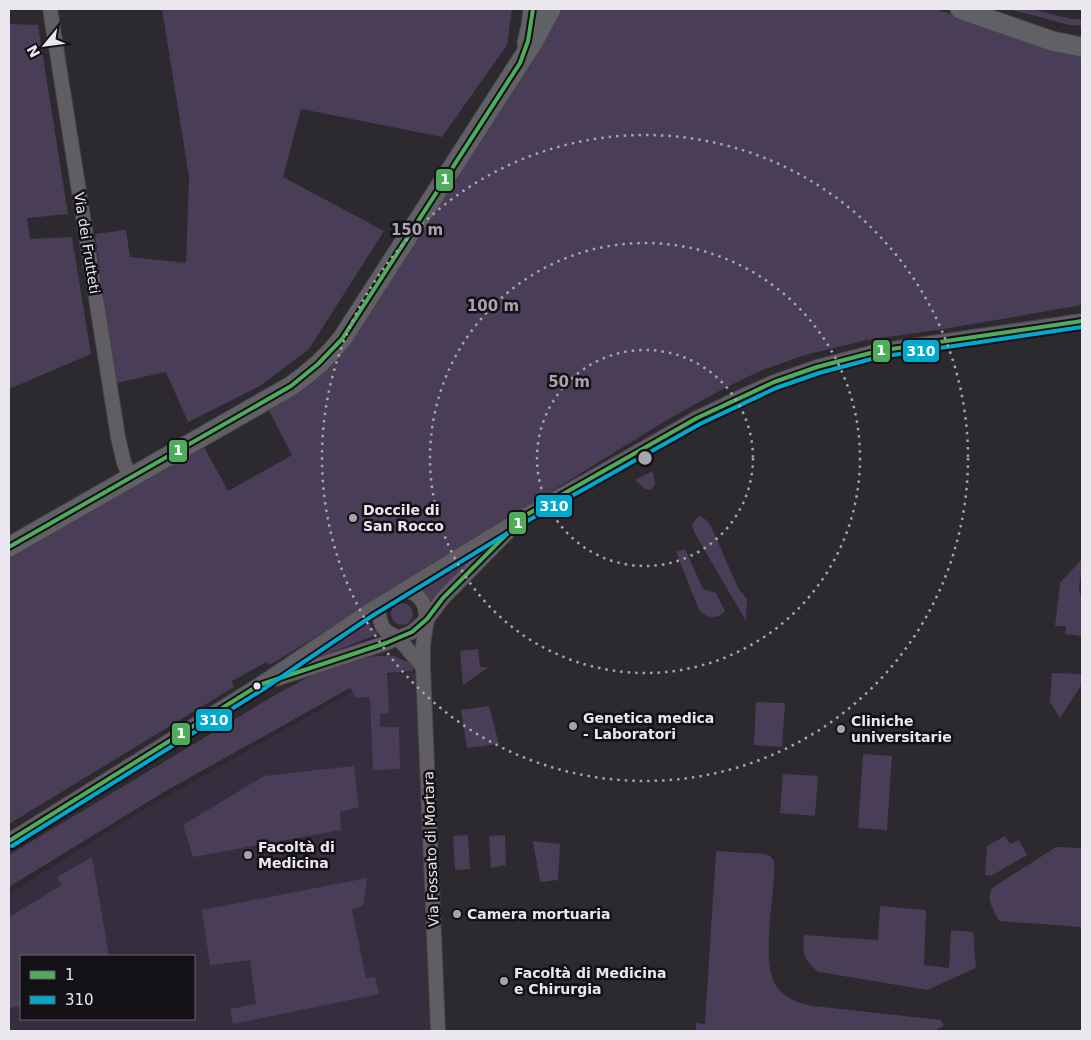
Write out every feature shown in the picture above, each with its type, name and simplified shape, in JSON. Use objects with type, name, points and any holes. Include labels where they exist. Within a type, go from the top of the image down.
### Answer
[{"type":"main road","points":[[520,63],[528,41],[533,9]]},
{"type":"main road","points":[[9,547],[130,476],[291,386],[331,354],[520,63],[550,9]]},
{"type":"main road","points":[[960,9],[984,12],[1052,41],[1082,47]]},
{"type":"street","name":"Via dei Frutteti","points":[[50,9],[118,437],[130,476]]},
{"type":"street","points":[[9,841],[259,685],[381,604],[526,515],[703,415],[774,382],[831,362],[878,351],[1082,321]]},
{"type":"street","points":[[259,685],[412,632],[426,620],[443,598],[474,566],[526,515]]},
{"type":"street","points":[[404,590],[416,594],[421,599],[425,606],[426,620]]},
{"type":"street","points":[[381,604],[378,613],[382,626],[387,632],[398,638],[423,667]]},
{"type":"street","name":"Via Fossato di Mortara","points":[[426,620],[423,667],[438,1031]]},
{"type":"shaded area","points":[[162,9],[512,9],[507,45],[442,137],[301,109],[283,177],[384,231],[309,349],[260,386],[188,422],[166,372],[116,383],[95,234],[126,230],[130,257],[186,263],[189,177]]},
{"type":"shaded area","points":[[557,9],[936,9],[1035,44],[1082,52],[1082,305],[944,329],[867,340],[805,355],[760,371],[667,420],[270,665],[267,662],[232,681],[234,687],[9,824],[9,558],[203,445],[228,491],[292,455],[268,409],[322,373],[332,365],[349,345]]},
{"type":"shaded area","points":[[1009,9],[1030,9],[1072,19],[1082,19],[1082,26],[1069,25]]},
{"type":"shaded area","points":[[9,24],[38,25],[68,214],[27,218],[30,239],[72,237],[91,354],[9,389]]},
{"type":"shaded area","points":[[653,471],[655,485],[651,490],[645,489],[635,480]]},
{"type":"shaded area","points":[[700,516],[711,526],[738,588],[747,599],[746,621],[694,532],[692,525]]},
{"type":"shaded area","points":[[485,547],[432,602],[420,587]]},
{"type":"shaded area","points":[[685,549],[703,589],[716,593],[725,611],[719,616],[708,616],[699,610],[676,552]]},
{"type":"shaded area","points":[[1082,559],[1079,589],[1082,600],[1082,636],[1065,634],[1066,626],[1055,626],[1060,583]]},
{"type":"shaded area","points":[[402,603],[410,606],[413,614],[410,622],[402,625],[394,622],[391,614],[394,606]]},
{"type":"shaded area","points":[[371,617],[370,626],[378,634],[295,667]]},
{"type":"shaded area","points":[[478,649],[480,667],[489,667],[463,685],[460,651]]},
{"type":"shaded area","points":[[376,656],[394,656],[413,664],[413,671],[387,673],[389,713],[380,714],[380,727],[399,727],[400,769],[373,770],[370,697],[356,698],[350,688],[164,792],[9,887],[9,855],[275,695],[316,673],[339,664]]},
{"type":"shaded area","name":"Facoltà di Medicina","points":[[416,672],[432,1031],[9,1031],[9,894],[135,815],[351,692],[390,674]]},
{"type":"shaded area","points":[[1052,673],[1082,674],[1082,684],[1060,718],[1050,702]]},
{"type":"shaded area","points":[[756,702],[785,703],[782,747],[754,745]]},
{"type":"shaded area","points":[[489,706],[499,744],[467,748],[461,710]]},
{"type":"shaded area","points":[[863,754],[892,756],[887,830],[858,828]]},
{"type":"shaded area","points":[[354,766],[359,807],[340,812],[341,830],[193,857],[183,825],[264,776]]},
{"type":"shaded area","points":[[783,774],[818,776],[815,816],[780,813]]},
{"type":"shaded area","points":[[468,835],[470,869],[455,870],[453,836]]},
{"type":"shaded area","points":[[505,835],[506,865],[491,868],[489,836]]},
{"type":"shaded area","points":[[1005,836],[1010,844],[1019,840],[1027,855],[991,876],[985,875],[987,846]]},
{"type":"shaded area","points":[[533,841],[560,844],[558,880],[540,882]]},
{"type":"shaded area","points":[[1056,847],[1082,848],[1082,927],[999,921],[990,901],[992,888]]},
{"type":"shaded area","points":[[716,851],[764,854],[770,856],[774,861],[769,949],[770,966],[774,981],[781,992],[796,1001],[813,1006],[941,1020],[944,1026],[937,1029],[937,1031],[696,1031],[696,1023],[705,1024]]},
{"type":"shaded area","points":[[92,857],[109,955],[20,955],[20,1006],[9,1008],[9,917],[62,885],[57,877]]},
{"type":"shaded area","points":[[367,878],[363,906],[352,909],[366,978],[375,977],[379,994],[233,1024],[230,1009],[256,1004],[250,960],[210,965],[202,910]]},
{"type":"shaded area","points":[[880,906],[926,910],[924,965],[949,968],[951,930],[973,932],[976,968],[927,990],[819,972],[810,964],[805,956],[803,946],[804,935],[878,940]]},
{"type":"transit line","name":"1","points":[[9,547],[291,386],[318,364],[342,339],[520,63],[528,41],[533,9]]},
{"type":"transit line","name":"1","points":[[9,841],[259,685],[386,643],[412,632],[427,619],[443,598],[526,515],[697,418],[774,382],[817,367],[878,351],[1082,321]]},
{"type":"transit line","name":"310","points":[[12,846],[262,690],[372,616],[529,520],[700,424],[776,388],[819,373],[879,357],[1082,327]]},
{"type":"place","name":"Doccile di San Rocco","points":[[353,518]]},
{"type":"place","name":"Genetica medica - Laboratori","points":[[573,726]]},
{"type":"place","name":"Cliniche universitarie","points":[[841,729]]},
{"type":"place","name":"Facoltà di Medicina","points":[[248,855]]},
{"type":"place","name":"Camera mortuaria","points":[[457,914]]},
{"type":"place","name":"Facoltà di Medicina e Chirurgia","points":[[504,981]]}]
